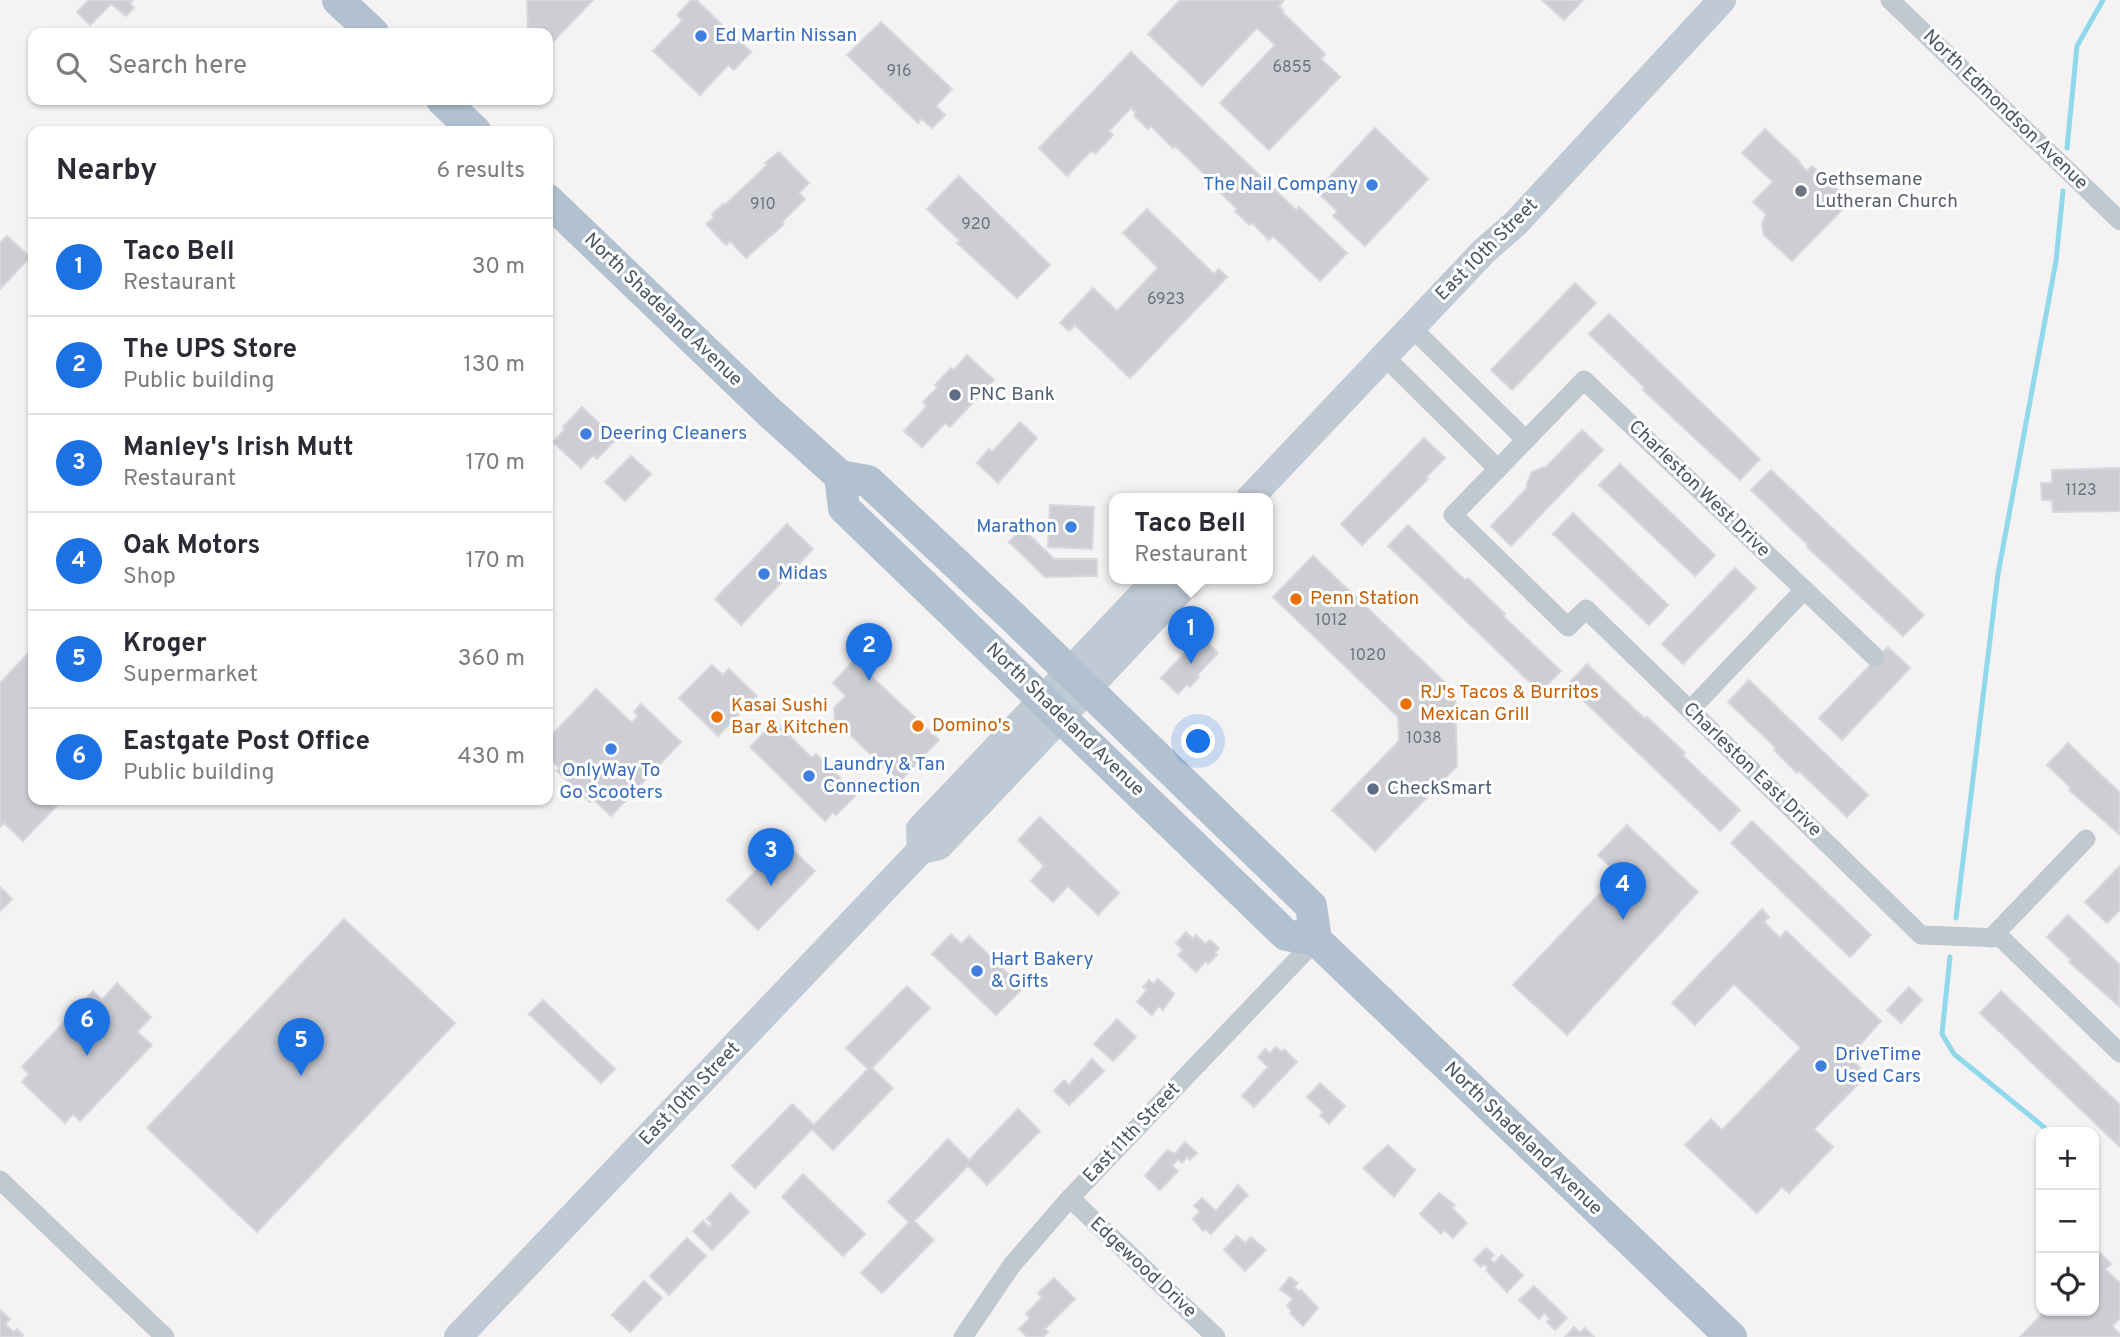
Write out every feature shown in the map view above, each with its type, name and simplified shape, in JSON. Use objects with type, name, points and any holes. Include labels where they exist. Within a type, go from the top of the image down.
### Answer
[{"type":"main road","points":[[338,0],[368,28]]},
{"type":"main road","name":"East 10th Street","points":[[1255,493],[1484,251],[1516,223],[1722,0]]},
{"type":"main road","points":[[447,105],[470,126]]},
{"type":"main road","name":"North Shadeland Avenue","points":[[553,205],[769,412],[840,476],[868,481],[1079,680],[1311,906],[1316,940]]},
{"type":"main road","name":"North Shadeland Avenue","points":[[840,476],[844,508],[1286,935],[1316,940],[1731,1337]]},
{"type":"main road","name":"East 10th Street","points":[[1079,680],[1153,584]]},
{"type":"main road","name":"East 10th Street","points":[[458,1337],[920,850],[920,829],[1185,584]]},
{"type":"street","name":"North Edmondson Avenue","points":[[1890,0],[2120,221]]},
{"type":"street","points":[[1411,327],[1526,440]]},
{"type":"street","points":[[1384,356],[1498,469]]},
{"type":"street","name":"Charleston West Drive","points":[[1498,469],[1584,380],[1875,657]]},
{"type":"street","name":"Charleston East Drive","points":[[1498,469],[1453,515],[1568,627],[1586,608],[1921,935],[2001,938],[2119,1051]]},
{"type":"street","points":[[1690,710],[1804,590]]},
{"type":"street","points":[[1991,938],[2086,839]]},
{"type":"street","name":"East 11th Street","points":[[963,1337],[1012,1265],[1070,1198],[1316,940]]},
{"type":"street","points":[[0,1180],[164,1337]]},
{"type":"street","name":"Edgewood Drive","points":[[1070,1198],[1216,1337]]},
{"type":"building","points":[[89,0],[133,0],[130,3],[134,8],[126,16],[111,4],[90,25],[77,12]]},
{"type":"building","points":[[527,0],[593,0],[553,42],[553,28],[528,28]]},
{"type":"building","name":"Ed Martin Nissan","points":[[691,0],[696,0],[751,52],[734,70],[728,65],[700,95],[653,51],[682,21],[677,15]]},
{"type":"building","points":[[1180,0],[1284,0],[1279,6],[1282,12],[1325,54],[1321,59],[1340,77],[1269,150],[1220,103],[1275,45],[1257,28],[1202,86],[1148,34]]},
{"type":"building","points":[[1542,0],[1583,0],[1564,20]]},
{"type":"building","points":[[881,22],[952,89],[936,106],[945,115],[932,128],[922,119],[918,123],[847,55]]},
{"type":"building","points":[[1131,52],[1296,210],[1299,207],[1347,253],[1320,281],[1273,236],[1269,240],[1252,223],[1249,225],[1235,211],[1237,209],[1222,191],[1175,146],[1173,148],[1151,126],[1148,129],[1134,116],[1136,113],[1131,108],[1109,131],[1113,135],[1095,154],[1091,151],[1067,176],[1039,148]]},
{"type":"building","name":"The Nail Company","points":[[1375,128],[1428,179],[1365,246],[1333,216],[1337,211],[1316,191]]},
{"type":"building","name":"Gethsemane Lutheran Church","points":[[1765,129],[1807,171],[1812,166],[1848,200],[1842,206],[1844,208],[1792,261],[1764,235],[1762,224],[1766,214],[1753,202],[1773,182],[1742,153]]},
{"type":"building","points":[[779,152],[809,183],[799,193],[805,199],[782,222],[784,224],[746,258],[730,241],[726,245],[706,224],[714,217],[712,214],[725,205]]},
{"type":"building","points":[[959,176],[1050,265],[1017,298],[957,243],[960,241],[927,209]]},
{"type":"building","points":[[1147,209],[1214,274],[1219,269],[1227,277],[1130,378],[1075,325],[1069,331],[1060,323],[1093,288],[1117,311],[1158,268],[1123,233]]},
{"type":"building","points":[[7,236],[28,255],[28,259],[0,289],[0,243]]},
{"type":"building","points":[[1575,283],[1596,303],[1512,390],[1491,370]]},
{"type":"building","points":[[1609,314],[1760,459],[1740,480],[1643,390],[1645,388],[1589,334]]},
{"type":"building","name":"PNC Bank","points":[[967,355],[994,380],[950,427],[945,423],[922,447],[904,431],[927,406],[923,402],[938,387],[935,385]]},
{"type":"building","name":"Deering Cleaners","points":[[582,407],[616,439],[597,459],[593,455],[581,468],[553,442]]},
{"type":"building","points":[[1020,422],[1037,438],[998,483],[977,463],[989,449],[992,452]]},
{"type":"building","points":[[1582,430],[1603,450],[1511,546],[1491,526],[1527,488],[1532,472],[1545,468]]},
{"type":"building","points":[[1424,438],[1445,458],[1426,477],[1428,479],[1362,545],[1341,524]]},
{"type":"building","points":[[631,456],[651,474],[625,501],[605,482]]},
{"type":"building","points":[[1620,464],[1715,555],[1695,576],[1599,485]]},
{"type":"building","points":[[2120,468],[2120,511],[2053,512],[2052,500],[2042,500],[2041,483],[2052,483],[2052,470]]},
{"type":"building","points":[[1771,470],[1924,615],[1903,636],[1807,547],[1808,545],[1751,490]]},
{"type":"building","name":"Marathon","points":[[1050,505],[1094,507],[1092,549],[1048,547]]},
{"type":"building","points":[[1573,513],[1668,605],[1649,625],[1553,534]]},
{"type":"building","name":"Midas","points":[[787,524],[813,549],[741,625],[715,599]]},
{"type":"building","points":[[1408,525],[1465,580],[1468,578],[1505,614],[1503,616],[1561,671],[1540,692],[1388,546]]},
{"type":"building","points":[[1022,528],[1054,559],[1097,559],[1097,576],[1045,577],[1009,542]]},
{"type":"building","points":[[1313,556],[1455,692],[1457,766],[1375,851],[1332,810],[1399,741],[1398,717],[1273,597]]},
{"type":"building","points":[[1735,568],[1756,588],[1683,664],[1662,644]]},
{"type":"building","points":[[1201,636],[1218,653],[1197,675],[1199,677],[1190,687],[1187,684],[1178,694],[1161,678]]},
{"type":"building","points":[[1888,647],[1910,668],[1842,740],[1819,718]]},
{"type":"building","points":[[28,653],[28,805],[57,805],[23,841],[4,823],[0,827],[0,683]]},
{"type":"building","points":[[854,660],[939,740],[899,782],[835,720],[834,708],[846,696],[833,683]]},
{"type":"building","points":[[1587,664],[1685,753],[1683,756],[1740,810],[1720,831],[1567,685]]},
{"type":"building","name":"Kasai Sushi Bar & Kitchen","points":[[712,665],[723,675],[729,669],[757,696],[718,736],[679,698]]},
{"type":"building","points":[[1749,680],[1868,795],[1847,817],[1799,771],[1797,773],[1774,750],[1776,748],[1728,702]]},
{"type":"building","name":"OnlyWay To Go Scooters","points":[[596,689],[632,723],[638,716],[634,712],[641,704],[681,742],[611,816],[593,799],[590,802],[557,771],[560,768],[553,762],[553,734]]},
{"type":"building","name":"Laundry & Tan Connection","points":[[775,721],[812,758],[816,754],[857,794],[836,815],[833,812],[825,821],[750,747]]},
{"type":"building","points":[[2068,743],[2120,793],[2119,834],[2069,790],[2071,788],[2047,765]]},
{"type":"building","points":[[1040,817],[1119,893],[1098,915],[1068,886],[1053,902],[1031,881],[1044,866],[1018,840]]},
{"type":"building","points":[[1752,821],[1871,935],[1850,957],[1731,843]]},
{"type":"building","points":[[1627,825],[1698,892],[1567,1035],[1513,985],[1618,874],[1598,855]]},
{"type":"building","points":[[784,842],[815,871],[758,930],[727,900]]},
{"type":"building","points":[[2120,866],[2120,910],[2107,923],[2085,902]]},
{"type":"building","points":[[0,887],[12,899],[0,911]]},
{"type":"building","name":"DriveTime Used Cars","points":[[1762,909],[1769,917],[1764,922],[1780,938],[1786,931],[1881,1021],[1849,1057],[1867,1075],[1814,1129],[1833,1147],[1789,1193],[1782,1187],[1757,1213],[1685,1145],[1711,1119],[1722,1130],[1801,1048],[1734,984],[1695,1025],[1672,1003]]},
{"type":"building","points":[[2068,915],[2120,965],[2119,1006],[2069,962],[2071,960],[2047,937]]},
{"type":"building","points":[[344,919],[455,1023],[257,1232],[147,1128]]},
{"type":"building","points":[[1186,932],[1193,939],[1196,935],[1205,944],[1210,940],[1219,948],[1215,953],[1217,955],[1208,964],[1206,961],[1196,972],[1178,955],[1183,950],[1176,943]]},
{"type":"building","name":"Hart Bakery & Gifts","points":[[951,934],[961,944],[969,936],[1023,988],[996,1015],[932,954]]},
{"type":"building","points":[[1158,979],[1174,994],[1163,1010],[1159,1006],[1152,1015],[1137,1002],[1147,990],[1143,987],[1149,980],[1153,984]]},
{"type":"building","points":[[117,983],[151,1017],[137,1032],[152,1045],[80,1121],[73,1114],[65,1123],[22,1082],[29,1074],[22,1067],[93,991],[102,1000]]},
{"type":"building","points":[[907,986],[930,1008],[872,1068],[893,1088],[833,1150],[812,1129],[755,1188],[732,1166],[792,1104],[814,1125],[868,1069],[846,1048]]},
{"type":"building","points":[[1909,987],[1922,1000],[1901,1023],[1887,1010]]},
{"type":"building","points":[[2001,991],[2120,1105],[2120,1147],[1980,1013]]},
{"type":"building","points":[[543,1000],[615,1069],[601,1083],[529,1014]]},
{"type":"building","points":[[1117,1019],[1136,1037],[1113,1061],[1094,1044]]},
{"type":"building","points":[[1276,1047],[1282,1052],[1284,1049],[1297,1062],[1254,1107],[1242,1096],[1268,1067],[1258,1057],[1265,1049],[1270,1053]]},
{"type":"building","points":[[1092,1059],[1104,1071],[1069,1105],[1054,1091],[1064,1080],[1069,1085]]},
{"type":"building","points":[[1320,1083],[1345,1106],[1329,1124],[1320,1115],[1323,1112],[1307,1097]]},
{"type":"building","points":[[1018,1109],[1040,1131],[987,1185],[968,1166],[914,1221],[934,1240],[882,1293],[861,1273],[909,1222],[888,1202],[948,1139],[969,1160]]},
{"type":"building","points":[[1185,1142],[1197,1153],[1190,1160],[1187,1157],[1182,1163],[1178,1159],[1172,1166],[1178,1171],[1160,1190],[1145,1176],[1167,1150],[1175,1154]]},
{"type":"building","points":[[1388,1145],[1415,1170],[1394,1197],[1363,1168]]},
{"type":"building","points":[[803,1174],[865,1234],[843,1256],[782,1197]]},
{"type":"building","points":[[1238,1185],[1248,1195],[1211,1234],[1205,1229],[1203,1231],[1193,1219],[1200,1211],[1194,1206],[1202,1198],[1216,1211]]},
{"type":"building","points":[[730,1193],[749,1212],[712,1250],[693,1231],[703,1221],[709,1227],[712,1224],[707,1219]]},
{"type":"building","points":[[1439,1193],[1455,1205],[1452,1208],[1467,1223],[1453,1238],[1444,1230],[1441,1234],[1420,1214]]},
{"type":"building","points":[[1237,1236],[1245,1243],[1251,1237],[1266,1250],[1245,1271],[1224,1250]]},
{"type":"building","points":[[687,1238],[706,1256],[669,1295],[650,1276]]},
{"type":"building","points":[[1486,1248],[1494,1255],[1490,1259],[1494,1263],[1502,1255],[1523,1275],[1507,1292],[1486,1270],[1488,1268],[1484,1264],[1481,1267],[1474,1260]]},
{"type":"building","points":[[2099,1254],[2111,1264],[2105,1269],[2120,1283],[2120,1318],[2112,1326],[2120,1337],[2020,1337],[2040,1316],[2099,1316]]},
{"type":"building","points":[[1290,1277],[1298,1283],[1294,1287],[1301,1290],[1318,1308],[1303,1326],[1287,1306],[1293,1299],[1280,1289]]},
{"type":"building","points":[[1054,1278],[1075,1299],[1045,1329],[1048,1332],[1043,1337],[1027,1337],[1019,1329],[1030,1318],[1026,1314],[1042,1297],[1038,1293]]},
{"type":"building","points":[[644,1281],[662,1298],[630,1332],[612,1315]]},
{"type":"building","points":[[1534,1286],[1567,1318],[1555,1330],[1547,1322],[1550,1319],[1545,1313],[1539,1319],[1519,1300]]},
{"type":"building","points":[[0,1310],[10,1319],[5,1324],[14,1332],[17,1329],[22,1337],[0,1337]]},
{"type":"building","points":[[1574,1327],[1580,1333],[1585,1328],[1594,1337],[1565,1337]]},
{"type":"waterway","points":[[2067,148],[2077,46],[2103,0]]},
{"type":"waterway","points":[[1956,918],[1998,574],[2056,261],[2063,191]]},
{"type":"waterway","points":[[1950,957],[1942,1034],[1954,1054],[2044,1127]]},
{"type":"place","name":"Ed Martin Nissan","points":[[701,36]]},
{"type":"place","name":"The Nail Company","points":[[1372,185]]},
{"type":"place","name":"Gethsemane Lutheran Church","points":[[1801,191]]},
{"type":"place","name":"PNC Bank","points":[[955,395]]},
{"type":"place","name":"Deering Cleaners","points":[[586,434]]},
{"type":"place","name":"Marathon","points":[[1071,527]]},
{"type":"place","name":"Midas","points":[[764,574]]},
{"type":"place","name":"Penn Station","points":[[1296,599]]},
{"type":"place","name":"Taco Bell","points":[[1191,664]]},
{"type":"place","name":"The UPS Store","points":[[869,681]]},
{"type":"place","name":"RJ's Tacos & Burritos Mexican Grill","points":[[1406,704]]},
{"type":"place","name":"Kasai Sushi Bar & Kitchen","points":[[717,717]]},
{"type":"place","name":"Domino's","points":[[918,726]]},
{"type":"place","name":"OnlyWay To Go Scooters","points":[[611,749]]},
{"type":"place","name":"Laundry & Tan Connection","points":[[809,776]]},
{"type":"place","name":"CheckSmart","points":[[1373,789]]},
{"type":"place","name":"Manley's Irish Mutt","points":[[771,886]]},
{"type":"place","name":"Oak Motors","points":[[1623,920]]},
{"type":"place","name":"Hart Bakery & Gifts","points":[[977,971]]},
{"type":"place","name":"Eastgate Post Office","points":[[87,1056]]},
{"type":"place","name":"DriveTime Used Cars","points":[[1821,1066]]},
{"type":"place","name":"Kroger","points":[[301,1076]]}]
